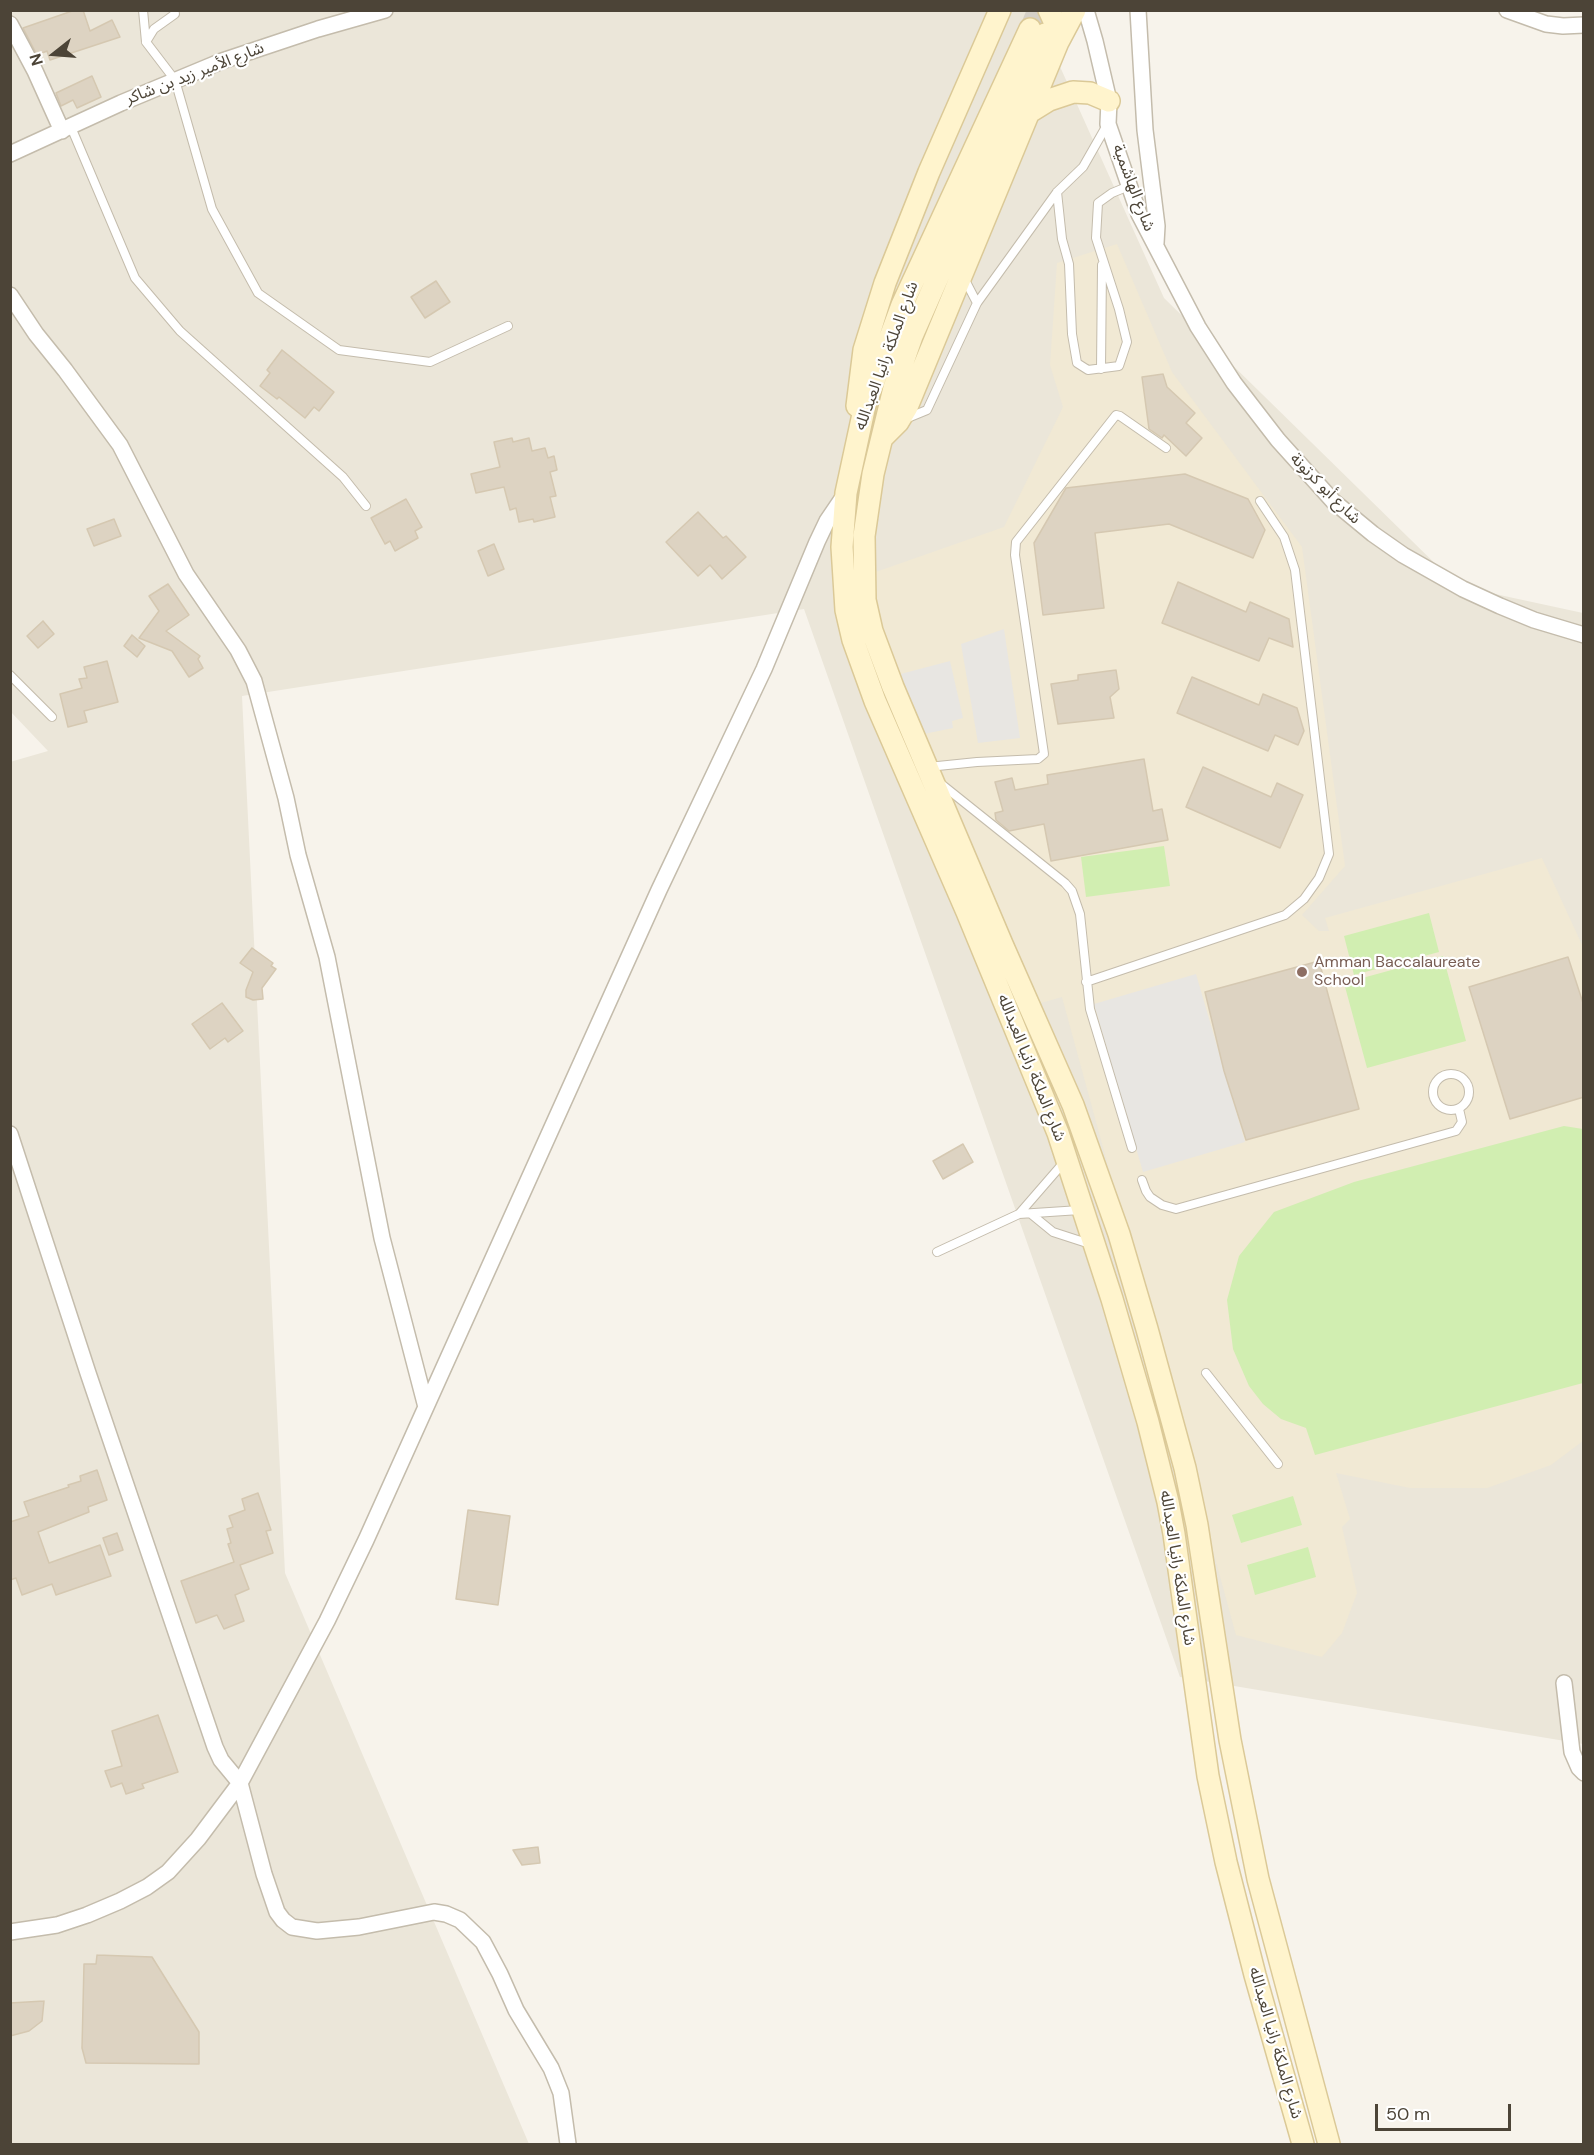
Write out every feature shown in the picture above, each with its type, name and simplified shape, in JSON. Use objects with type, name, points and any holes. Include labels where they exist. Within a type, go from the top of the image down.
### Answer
[{"type":"main road","points":[[854,448],[864,350],[885,283],[929,172],[1000,10]]},
{"type":"main road","points":[[881,439],[898,422],[907,407],[1028,113],[1044,35],[1055,23],[1048,10]]},
{"type":"main road","points":[[1044,35],[1074,10]]},
{"type":"main road","name":"شارع الملكة رانيا العبدالله","points":[[1044,35],[902,305],[865,405],[846,493],[842,548],[846,610],[860,662],[884,724],[967,912],[1067,1158],[1148,1422],[1174,1534],[1208,1776],[1226,1862],[1303,2145]]},
{"type":"main road","name":"شارع الملكة رانيا العبدالله","points":[[1044,35],[912,336],[894,388],[873,474],[864,536],[865,600],[882,657],[928,771],[1073,1105],[1119,1234],[1171,1415],[1197,1525],[1230,1740],[1258,1878],[1329,2145]]},
{"type":"main road","points":[[1028,113],[1049,99],[1073,92],[1090,93],[1109,101]]},
{"type":"street","name":"شارع الأمير زيد بن شاكر","points":[[10,154],[222,61],[318,29],[385,10]]},
{"type":"street","name":"شارع الهاشمية","points":[[1086,10],[1109,101],[1108,124],[1139,214],[1156,243]]},
{"type":"street","name":"شارع الهاشمية","points":[[1138,10],[1144,130],[1157,226],[1156,243]]},
{"type":"street","points":[[1507,10],[1546,24],[1584,25]]},
{"type":"street","points":[[10,24],[67,129]]},
{"type":"street","name":"شارع أبو كرتونة","points":[[1156,243],[1183,300],[1214,354],[1278,440],[1333,501],[1372,534],[1403,555],[1463,589],[1534,620],[1584,635]]},
{"type":"street","points":[[10,295],[36,334],[120,445],[186,574],[238,650],[254,681],[286,798],[298,855],[327,957],[382,1238],[426,1407]]},
{"type":"street","points":[[10,1932],[57,1925],[87,1915],[147,1887],[168,1872],[198,1839],[240,1783],[327,1621],[407,1452],[649,912],[750,700],[817,542],[827,521],[846,493]]},
{"type":"street","points":[[10,1134],[95,1394],[215,1747],[221,1760],[240,1783],[277,1912],[292,1927],[317,1931],[359,1927],[434,1912],[460,1920],[483,1942],[516,2010],[551,2068],[561,2093],[568,2145]]},
{"type":"street","points":[[1564,1683],[1572,1752],[1579,1768],[1584,1773]]},
{"type":"lane","points":[[143,10],[146,42],[175,80],[212,208],[258,293],[339,350],[418,361],[430,362],[508,327]]},
{"type":"lane","points":[[146,42],[154,29],[175,14],[174,10]]},
{"type":"lane","points":[[898,422],[927,410],[977,303],[1057,192],[1083,167],[1108,124]]},
{"type":"lane","points":[[67,129],[135,278],[180,331],[343,477],[366,506]]},
{"type":"lane","points":[[1057,192],[1062,239],[1069,264],[1072,334],[1077,363],[1088,370],[1101,369],[1119,366],[1127,342],[1096,238],[1098,203],[1112,193],[1129,186]]},
{"type":"lane","points":[[1101,369],[1102,261]]},
{"type":"lane","points":[[962,273],[977,303]]},
{"type":"lane","points":[[928,771],[977,762],[1038,759],[1044,754],[1015,555],[1016,542],[1116,415],[1166,448]]},
{"type":"lane","points":[[1086,982],[1285,915],[1308,894],[1329,854],[1295,570],[1284,537],[1260,501]]},
{"type":"lane","points":[[10,675],[52,717]]},
{"type":"lane","points":[[928,771],[1065,883],[1071,891],[1080,914],[1090,1009],[1132,1148]]},
{"type":"lane","points":[[1454,1073],[1465,1080],[1468,1086],[1468,1099],[1459,1108],[1448,1110],[1442,1108],[1434,1099],[1433,1086],[1441,1076],[1454,1073]]},
{"type":"lane","points":[[1142,1180],[1146,1191],[1156,1202],[1176,1209],[1456,1131],[1462,1122],[1459,1108]]},
{"type":"lane","points":[[937,1252],[1019,1214],[1067,1158]]},
{"type":"lane","points":[[1019,1214],[1084,1209]]},
{"type":"lane","points":[[1031,1214],[1053,1232],[1095,1245]]},
{"type":"lane","points":[[1206,1373],[1278,1464]]},
{"type":"shaded area","points":[[11,11],[1035,11],[1164,298],[1458,586],[1583,613],[1583,1744],[1180,1677],[804,609],[242,696],[285,1573],[529,2144],[11,2144],[10,762],[48,751],[11,712]]},
{"type":"shaded area","name":"Amman Baccalaureate School","points":[[1117,244],[1172,372],[1302,547],[1345,866],[1302,915],[1319,931],[1329,931],[1325,918],[1542,858],[1583,947],[1583,1441],[1551,1465],[1487,1488],[1410,1488],[1336,1473],[1350,1519],[1342,1527],[1357,1593],[1342,1633],[1322,1657],[1236,1635],[1062,997],[1034,1005],[865,606],[870,574],[1004,527],[1063,407],[1050,365],[1057,263]]},
{"type":"shaded area","points":[[1004,629],[1020,738],[978,743],[961,644]]},
{"type":"shaded area","points":[[950,661],[963,718],[952,721],[953,728],[914,736],[893,676]]},
{"type":"shaded area","points":[[1196,974],[1245,1142],[1143,1172],[1094,1004]]},
{"type":"green space","points":[[1164,846],[1170,886],[1086,897],[1081,857]]},
{"type":"green space","points":[[1429,913],[1439,952],[1354,975],[1344,936]]},
{"type":"green space","points":[[1443,956],[1466,1041],[1367,1068],[1344,983]]},
{"type":"green space","points":[[1564,1126],[1583,1129],[1583,1383],[1315,1455],[1306,1428],[1281,1419],[1263,1404],[1249,1386],[1233,1349],[1227,1300],[1239,1256],[1274,1212],[1354,1182]]},
{"type":"green space","points":[[1293,1496],[1302,1525],[1241,1543],[1232,1515]]},
{"type":"green space","points":[[1308,1547],[1316,1577],[1255,1595],[1247,1565]]},
{"type":"building","points":[[75,10],[83,10],[90,31],[112,20],[120,37],[50,60],[47,51],[37,55],[23,28]]},
{"type":"building","points":[[92,76],[101,97],[77,108],[73,100],[61,106],[56,93]]},
{"type":"building","points":[[436,281],[450,302],[425,318],[411,297]]},
{"type":"building","points":[[282,350],[334,392],[319,411],[314,407],[305,418],[279,397],[277,399],[260,386],[270,373],[267,370]]},
{"type":"building","points":[[1163,374],[1167,387],[1195,413],[1186,423],[1202,438],[1186,456],[1164,435],[1162,438],[1149,429],[1142,377]]},
{"type":"building","points":[[512,438],[513,442],[529,438],[532,451],[545,448],[548,458],[554,456],[557,470],[550,472],[556,496],[550,497],[555,517],[534,522],[533,519],[519,522],[516,508],[510,510],[504,487],[476,493],[471,474],[500,467],[494,442]]},
{"type":"building","points":[[1185,474],[1248,499],[1265,530],[1253,558],[1169,524],[1095,533],[1104,608],[1043,615],[1034,543],[1066,488]]},
{"type":"building","points":[[406,499],[422,527],[415,531],[418,538],[395,551],[390,541],[385,544],[371,518]]},
{"type":"building","points":[[698,512],[723,538],[726,536],[746,557],[722,579],[710,565],[698,576],[666,542]]},
{"type":"building","points":[[114,519],[121,536],[94,546],[87,529]]},
{"type":"building","points":[[494,544],[504,569],[488,576],[478,551]]},
{"type":"building","points":[[1178,582],[1246,612],[1250,602],[1289,619],[1293,647],[1269,638],[1259,661],[1162,623]]},
{"type":"building","points":[[168,584],[189,615],[166,631],[200,656],[198,659],[203,668],[189,677],[172,651],[139,638],[159,611],[149,596]]},
{"type":"building","points":[[43,621],[54,634],[38,648],[27,636]]},
{"type":"building","points":[[132,635],[145,646],[137,657],[124,646]]},
{"type":"building","points":[[107,661],[118,702],[84,711],[87,722],[68,727],[60,694],[82,688],[79,679],[87,678],[84,667]]},
{"type":"building","points":[[1116,670],[1119,689],[1110,697],[1114,718],[1058,724],[1051,684],[1078,680],[1078,675]]},
{"type":"building","points":[[1192,677],[1259,705],[1263,694],[1297,708],[1304,731],[1298,745],[1275,735],[1268,751],[1177,713]]},
{"type":"building","points":[[1144,759],[1153,811],[1162,809],[1168,840],[1051,861],[1044,824],[1009,831],[996,820],[995,813],[1003,811],[995,782],[1012,778],[1015,790],[1048,784],[1047,775]]},
{"type":"building","points":[[1203,767],[1271,797],[1277,783],[1303,795],[1280,848],[1186,807]]},
{"type":"building","points":[[252,948],[273,963],[271,966],[276,969],[262,988],[263,999],[253,1000],[246,997],[246,990],[253,972],[240,963]]},
{"type":"building","points":[[1568,957],[1584,1006],[1584,1097],[1510,1119],[1469,987]]},
{"type":"building","points":[[1319,961],[1359,1109],[1246,1140],[1224,1071],[1205,992]]},
{"type":"building","points":[[222,1003],[243,1031],[228,1042],[225,1038],[210,1049],[192,1024]]},
{"type":"building","points":[[963,1144],[973,1162],[943,1179],[933,1161]]},
{"type":"building","points":[[97,1470],[107,1500],[88,1507],[89,1512],[38,1532],[49,1563],[100,1545],[111,1576],[56,1595],[52,1584],[22,1595],[16,1578],[10,1580],[10,1522],[29,1516],[24,1502],[69,1487],[68,1485],[81,1481],[80,1476]]},
{"type":"building","points":[[258,1493],[271,1530],[266,1531],[273,1553],[240,1565],[249,1589],[235,1595],[244,1621],[224,1629],[217,1615],[196,1623],[181,1581],[234,1562],[228,1544],[231,1543],[227,1529],[233,1527],[229,1516],[245,1510],[242,1499]]},
{"type":"building","points":[[468,1510],[510,1516],[498,1605],[456,1599]]},
{"type":"building","points":[[117,1533],[123,1550],[109,1555],[103,1538]]},
{"type":"building","points":[[158,1715],[178,1772],[142,1784],[144,1788],[126,1794],[122,1783],[111,1787],[105,1771],[122,1766],[112,1731]]},
{"type":"building","points":[[538,1847],[540,1863],[522,1865],[513,1850]]},
{"type":"building","points":[[97,1955],[152,1957],[199,2032],[199,2064],[86,2063],[82,2048],[84,1964],[96,1964]]},
{"type":"building","points":[[44,2001],[42,2021],[29,2031],[10,2036],[10,2003]]},
{"type":"tunnel","points":[[1030,29],[1038,10]]},
{"type":"place","name":"Amman Baccalaureate School","points":[[1302,972]]}]
